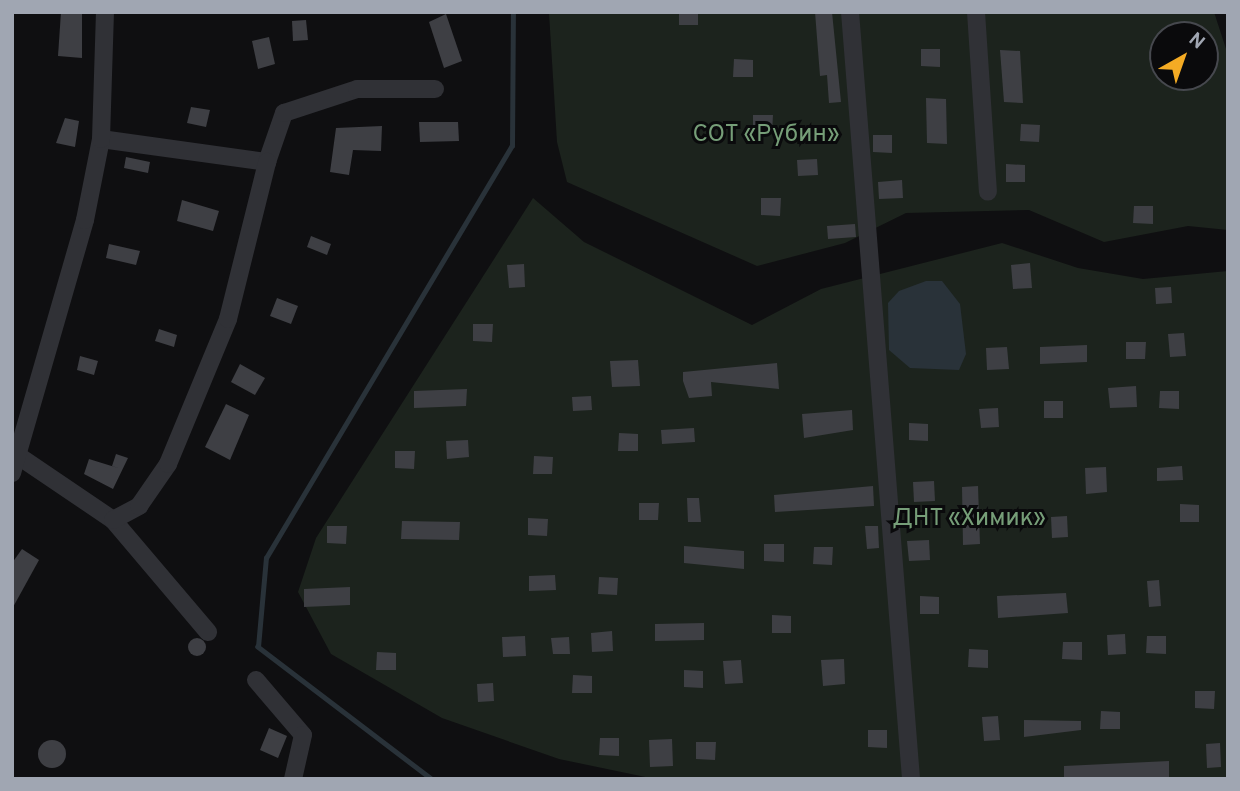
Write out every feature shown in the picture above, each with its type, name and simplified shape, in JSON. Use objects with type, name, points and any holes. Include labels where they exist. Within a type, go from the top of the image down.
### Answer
[{"type":"street","points":[[106,12],[101,139],[19,430],[16,465],[113,520],[208,632]]},
{"type":"street","points":[[850,12],[911,779]]},
{"type":"street","points":[[976,12],[988,192]]},
{"type":"street","points":[[113,520],[139,506],[168,464],[228,319],[267,162],[284,113],[357,89],[435,89]]},
{"type":"street","points":[[101,139],[267,162]]},
{"type":"street","points":[[256,680],[303,735],[293,779]]},
{"type":"green space","name":"СОТ «Рубин»","points":[[1214,12],[1217,21],[1149,21],[1149,91],[1219,91],[1219,27],[1228,55],[1228,230],[1188,226],[1104,242],[1029,210],[906,213],[845,243],[757,266],[567,182],[557,142],[549,13]]},
{"type":"green space","name":"ДНТ «Химик»","points":[[533,198],[584,242],[752,325],[821,289],[1002,243],[1078,268],[1143,279],[1228,271],[1228,779],[655,779],[559,759],[442,718],[331,654],[298,592],[316,538]]},
{"type":"shaded area","points":[[926,281],[942,281],[960,304],[966,354],[959,370],[910,368],[889,350],[888,303],[899,291]]},
{"type":"building","points":[[61,12],[82,12],[82,58],[58,56]]},
{"type":"building","points":[[679,12],[698,12],[698,25],[679,25]]},
{"type":"building","points":[[815,12],[832,12],[841,102],[829,103],[827,75],[820,76]]},
{"type":"building","points":[[446,14],[462,61],[444,68],[429,22]]},
{"type":"building","points":[[306,20],[308,40],[293,41],[292,21]]},
{"type":"building","points":[[269,37],[275,64],[258,69],[252,41]]},
{"type":"building","points":[[921,49],[940,49],[940,67],[921,66]]},
{"type":"building","points":[[1000,50],[1020,51],[1023,103],[1004,102]]},
{"type":"building","points":[[734,59],[753,60],[753,77],[733,77]]},
{"type":"building","points":[[926,98],[946,99],[947,144],[927,143]]},
{"type":"building","points":[[191,107],[210,110],[206,127],[187,123]]},
{"type":"building","points":[[753,115],[773,115],[772,133],[753,132]]},
{"type":"building","points":[[65,118],[79,121],[75,147],[56,143]]},
{"type":"building","points":[[419,122],[458,122],[459,141],[420,142]]},
{"type":"building","points":[[1021,124],[1040,125],[1039,142],[1020,141]]},
{"type":"building","points":[[382,126],[381,151],[353,150],[349,175],[330,172],[336,128]]},
{"type":"building","points":[[873,135],[892,135],[892,153],[873,152]]},
{"type":"building","points":[[126,157],[150,162],[148,173],[124,168]]},
{"type":"building","points":[[817,159],[818,175],[798,176],[797,160]]},
{"type":"building","points":[[1006,164],[1025,165],[1025,182],[1006,182]]},
{"type":"building","points":[[902,180],[903,198],[879,199],[878,182]]},
{"type":"building","points":[[761,198],[781,198],[780,216],[761,215]]},
{"type":"building","points":[[182,200],[219,211],[213,231],[177,221]]},
{"type":"building","points":[[1134,206],[1153,206],[1153,224],[1133,223]]},
{"type":"building","points":[[855,224],[856,237],[828,239],[827,226]]},
{"type":"building","points":[[311,236],[331,244],[327,255],[307,247]]},
{"type":"building","points":[[109,244],[140,251],[136,265],[106,258]]},
{"type":"building","points":[[1030,263],[1032,288],[1013,289],[1011,265]]},
{"type":"building","points":[[524,264],[525,287],[509,288],[507,265]]},
{"type":"building","points":[[1171,287],[1172,303],[1156,304],[1155,288]]},
{"type":"building","points":[[277,298],[298,306],[291,324],[270,316]]},
{"type":"building","points":[[473,324],[493,324],[492,342],[473,341]]},
{"type":"building","points":[[159,329],[177,335],[174,347],[155,341]]},
{"type":"building","points":[[1184,333],[1186,356],[1170,357],[1168,334]]},
{"type":"building","points":[[1126,342],[1146,342],[1145,359],[1126,359]]},
{"type":"building","points":[[1087,345],[1087,362],[1040,364],[1040,347]]},
{"type":"building","points":[[1007,347],[1009,369],[987,370],[986,348]]},
{"type":"building","points":[[80,356],[98,361],[94,375],[77,370]]},
{"type":"building","points":[[638,360],[640,386],[612,387],[610,361]]},
{"type":"building","points":[[777,363],[779,389],[711,382],[712,396],[689,398],[683,381],[683,372]]},
{"type":"building","points":[[240,364],[265,378],[255,395],[231,382]]},
{"type":"building","points":[[1136,386],[1137,407],[1110,408],[1108,388]]},
{"type":"building","points":[[467,389],[466,406],[414,408],[414,391]]},
{"type":"building","points":[[1160,391],[1179,391],[1179,409],[1159,408]]},
{"type":"building","points":[[591,396],[592,410],[573,411],[572,397]]},
{"type":"building","points":[[1044,401],[1063,401],[1063,418],[1044,418]]},
{"type":"building","points":[[226,404],[249,415],[230,460],[205,447]]},
{"type":"building","points":[[998,408],[999,427],[981,428],[979,409]]},
{"type":"building","points":[[852,410],[853,430],[804,438],[802,414]]},
{"type":"building","points":[[909,423],[928,424],[928,441],[909,440]]},
{"type":"building","points":[[694,428],[695,442],[662,444],[661,430]]},
{"type":"building","points":[[619,433],[638,434],[638,451],[618,451]]},
{"type":"building","points":[[468,440],[469,457],[447,459],[446,441]]},
{"type":"building","points":[[395,451],[415,451],[414,469],[395,468]]},
{"type":"building","points":[[116,454],[128,458],[113,489],[84,474],[89,459],[118,468],[112,466]]},
{"type":"building","points":[[534,456],[553,457],[552,474],[533,474]]},
{"type":"building","points":[[1182,466],[1183,480],[1157,481],[1157,468]]},
{"type":"building","points":[[1106,467],[1107,492],[1086,494],[1085,468]]},
{"type":"building","points":[[934,481],[935,501],[914,502],[913,482]]},
{"type":"building","points":[[873,486],[874,506],[775,512],[774,495]]},
{"type":"building","points":[[978,486],[980,544],[963,545],[962,487]]},
{"type":"building","points":[[687,498],[699,498],[701,522],[688,522]]},
{"type":"building","points":[[639,503],[659,503],[658,520],[639,520]]},
{"type":"building","points":[[1180,504],[1199,505],[1199,522],[1180,522]]},
{"type":"building","points":[[1067,516],[1068,537],[1052,538],[1051,517]]},
{"type":"building","points":[[528,518],[548,519],[547,536],[528,535]]},
{"type":"building","points":[[402,521],[460,522],[459,540],[401,539]]},
{"type":"building","points":[[327,526],[347,526],[346,544],[327,543]]},
{"type":"building","points":[[865,526],[878,526],[879,548],[867,549]]},
{"type":"building","points":[[929,540],[930,560],[909,561],[907,541]]},
{"type":"building","points":[[764,544],[784,544],[784,562],[764,561]]},
{"type":"building","points":[[684,546],[744,551],[744,569],[684,563]]},
{"type":"building","points":[[814,547],[833,547],[832,565],[813,564]]},
{"type":"building","points":[[22,549],[39,560],[12,609],[12,563]]},
{"type":"building","points":[[555,575],[556,590],[529,591],[529,576]]},
{"type":"building","points":[[599,577],[618,578],[617,595],[598,594]]},
{"type":"building","points":[[1159,580],[1161,606],[1149,607],[1147,581]]},
{"type":"building","points":[[350,587],[350,605],[304,607],[304,589]]},
{"type":"building","points":[[1066,593],[1068,613],[998,618],[997,596]]},
{"type":"building","points":[[920,596],[939,597],[939,614],[920,614]]},
{"type":"building","points":[[772,615],[791,616],[791,633],[772,633]]},
{"type":"building","points":[[704,623],[704,640],[655,641],[655,624]]},
{"type":"building","points":[[612,631],[613,651],[592,652],[591,633]]},
{"type":"building","points":[[1125,634],[1126,654],[1108,655],[1107,635]]},
{"type":"building","points":[[525,636],[526,656],[503,657],[502,637]]},
{"type":"building","points":[[1147,636],[1166,636],[1166,654],[1146,653]]},
{"type":"building","points":[[569,637],[570,654],[553,654],[551,638]]},
{"type":"building","points":[[197,638],[203,641],[206,647],[203,653],[197,656],[191,653],[188,647],[191,641]]},
{"type":"building","points":[[1063,642],[1082,642],[1082,660],[1062,659]]},
{"type":"building","points":[[969,649],[988,650],[988,668],[968,667]]},
{"type":"building","points":[[377,652],[396,653],[396,670],[376,670]]},
{"type":"building","points":[[844,659],[845,684],[823,686],[821,660]]},
{"type":"building","points":[[741,660],[743,683],[725,684],[723,661]]},
{"type":"building","points":[[684,670],[703,671],[703,688],[684,687]]},
{"type":"building","points":[[573,675],[592,676],[592,693],[572,693]]},
{"type":"building","points":[[493,683],[494,701],[478,702],[477,684]]},
{"type":"building","points":[[1195,691],[1215,691],[1214,709],[1195,708]]},
{"type":"building","points":[[1101,711],[1120,712],[1120,729],[1100,729]]},
{"type":"building","points":[[998,716],[1000,740],[984,741],[982,717]]},
{"type":"building","points":[[1024,720],[1081,721],[1081,730],[1024,737]]},
{"type":"building","points":[[269,728],[287,736],[278,758],[260,750]]},
{"type":"building","points":[[868,730],[887,730],[887,748],[868,747]]},
{"type":"building","points":[[600,738],[619,738],[619,756],[599,755]]},
{"type":"building","points":[[672,739],[673,766],[650,767],[649,740]]},
{"type":"building","points":[[52,740],[62,744],[66,754],[62,764],[52,768],[42,764],[38,754],[42,744]]},
{"type":"building","points":[[696,742],[716,742],[715,760],[696,759]]},
{"type":"building","points":[[1220,743],[1221,767],[1207,768],[1206,744]]},
{"type":"building","points":[[1169,761],[1169,778],[1064,779],[1064,766]]},
{"type":"waterway","points":[[431,779],[258,647],[266,558],[512,146],[513,12]]}]
